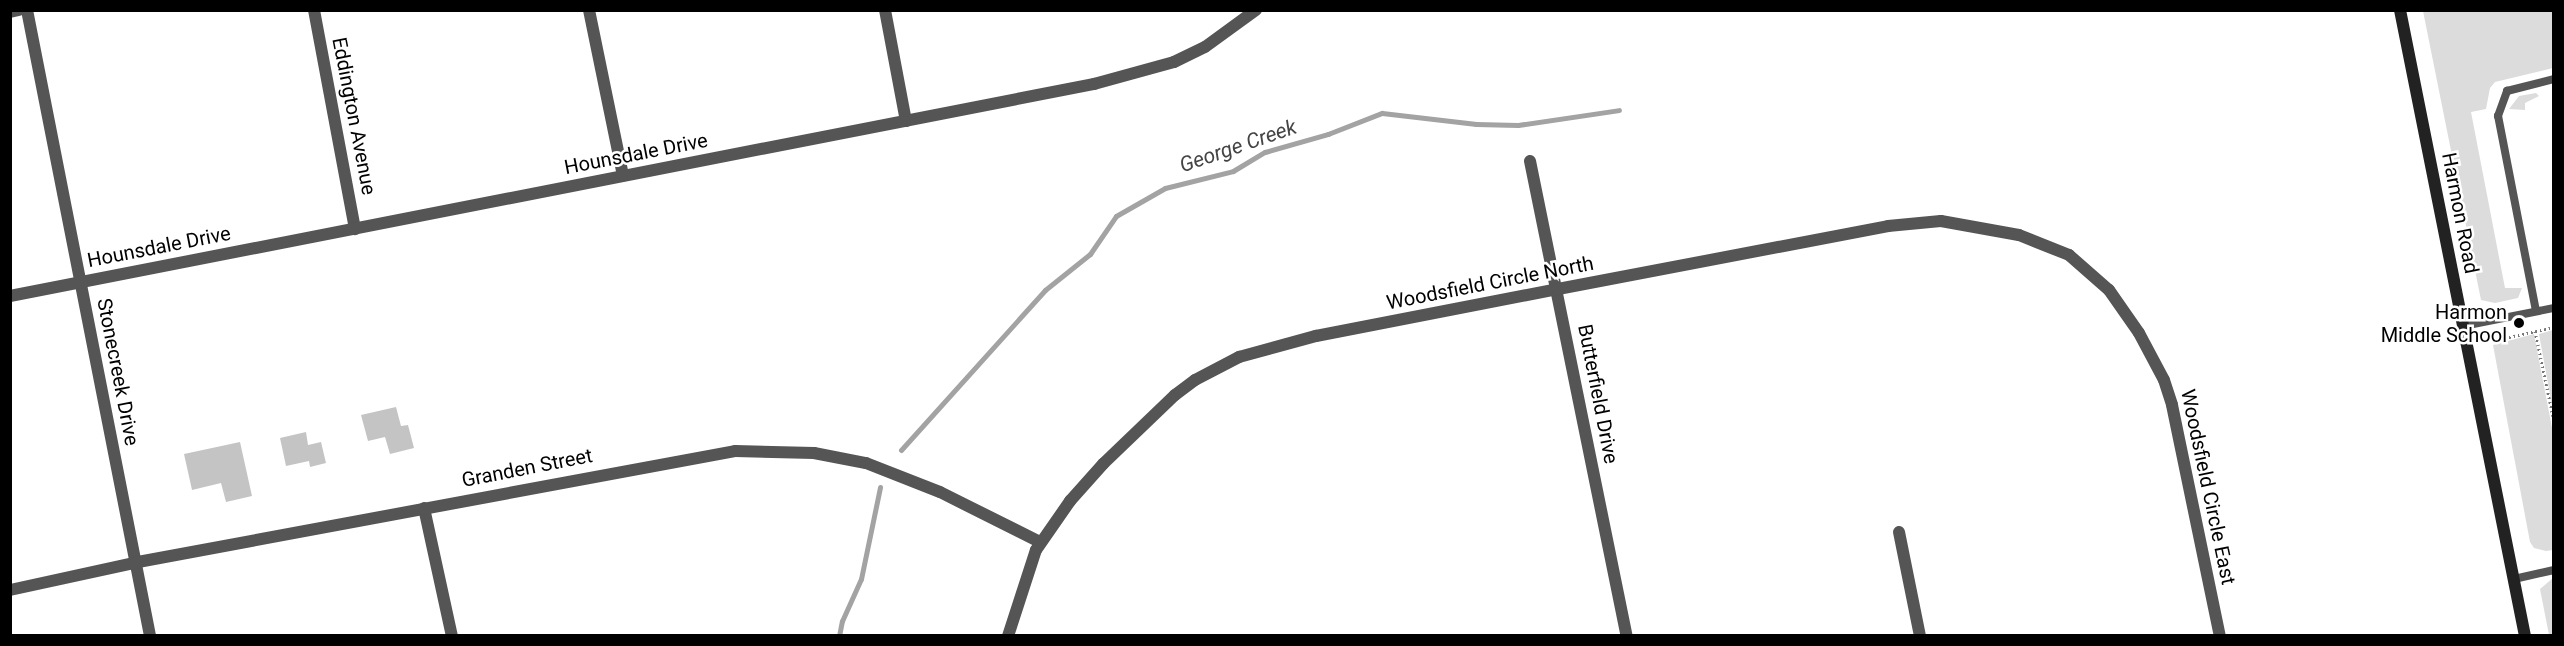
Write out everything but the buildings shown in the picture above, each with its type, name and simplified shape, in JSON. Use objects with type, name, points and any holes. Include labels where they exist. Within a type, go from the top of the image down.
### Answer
[{"type":"main road","name":"Harmon Road","points":[[2400,10],[2525,636]]},
{"type":"street","points":[[10,12],[19,10]]},
{"type":"street","name":"Stonecreek Drive","points":[[27,10],[80,283],[138,562],[150,636]]},
{"type":"street","name":"Eddington Avenue","points":[[314,10],[355,229]]},
{"type":"street","points":[[589,10],[623,176]]},
{"type":"street","points":[[885,10],[906,121]]},
{"type":"street","name":"Hounsdale Drive","points":[[10,296],[906,121],[1138,73],[1205,47],[1255,11]]},
{"type":"street","name":"Butterfield Drive","points":[[1530,160],[1627,636]]},
{"type":"street","name":"Woodsfield Circle North","points":[[1040,542],[1103,464],[1175,395],[1217,368],[1295,341],[1915,222],[1968,224],[2019,235]]},
{"type":"street","name":"Woodsfield Circle East","points":[[2019,235],[2069,255],[2090,271],[2109,290],[2153,356],[2174,414],[2220,636]]},
{"type":"street","name":"Granden Street","points":[[10,590],[138,562],[684,458],[735,451],[814,453],[891,471],[1040,542]]},
{"type":"street","points":[[424,508],[452,636]]},
{"type":"street","points":[[1899,532],[1920,636]]},
{"type":"street","points":[[1008,636],[1040,542]]},
{"type":"lane","points":[[2536,311],[2498,116],[2507,91],[2553,79]]},
{"type":"lane","points":[[2463,326],[2553,308]]},
{"type":"lane","points":[[2514,579],[2553,570]]},
{"type":"path","points":[[2496,340],[2553,327]]},
{"type":"path","points":[[2535,331],[2553,421]]},
{"type":"shaded area","points":[[2423,11],[2553,11],[2553,68],[2495,82],[2490,88],[2486,109],[2471,112],[2505,288],[2522,288],[2518,298],[2495,303],[2481,300]]},
{"type":"shaded area","points":[[2536,93],[2539,96],[2525,103],[2525,110],[2509,109],[2519,96]]},
{"type":"shaded area","points":[[2554,330],[2553,411],[2539,334]]},
{"type":"shaded area","points":[[2534,334],[2553,433],[2553,550],[2546,551],[2534,548],[2530,542],[2493,345]]},
{"type":"shaded area","points":[[2553,578],[2553,635],[2549,635],[2540,589]]},
{"type":"waterway","name":"George Creek","points":[[901,450],[1045,290],[1090,254],[1116,216],[1165,188],[1233,171],[1265,152],[1328,134],[1382,113],[1476,124],[1518,125],[1619,110]]},
{"type":"waterway","points":[[839,636],[842,621],[861,579],[880,487]]},
{"type":"place","name":"Harmon Middle School","points":[[2519,323]]}]
